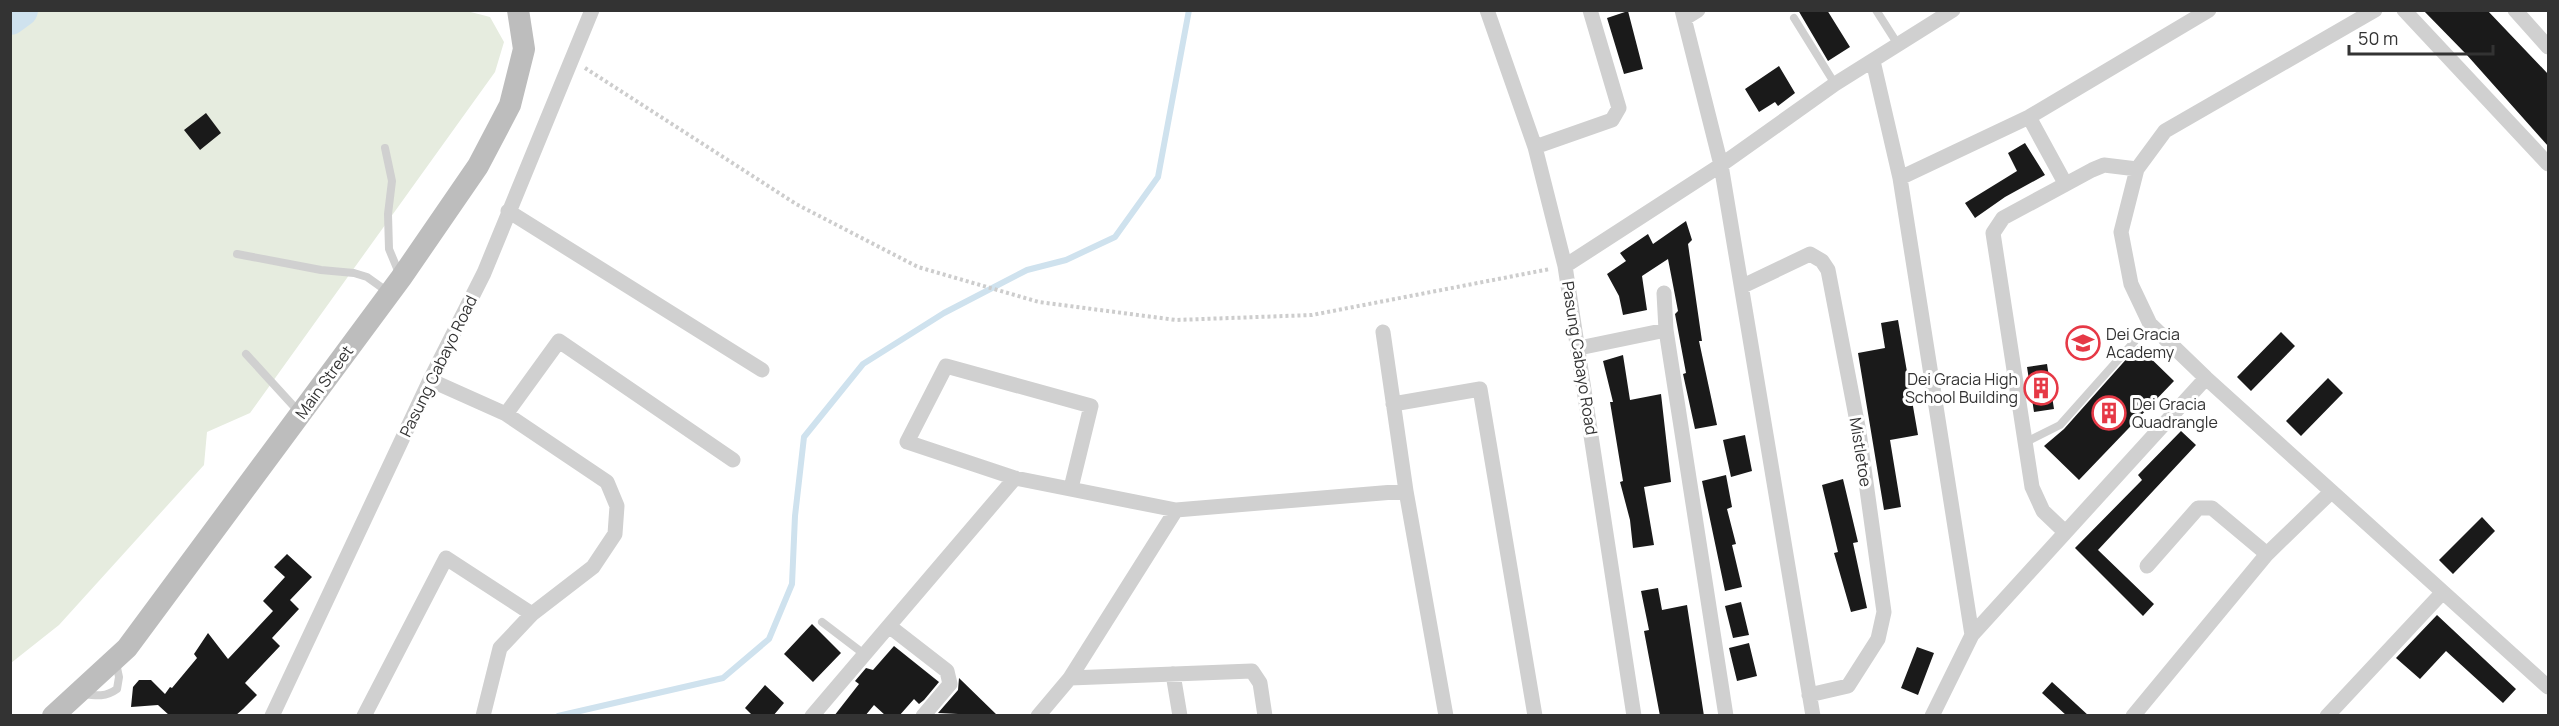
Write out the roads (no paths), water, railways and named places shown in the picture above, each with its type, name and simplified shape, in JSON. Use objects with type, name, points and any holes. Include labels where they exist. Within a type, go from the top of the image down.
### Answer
[{"type":"street","name":"Main Street","points":[[52,716],[127,648],[395,285],[478,166],[510,105],[524,49],[518,10]]},
{"type":"street","name":"Pasung Cabayo Road","points":[[272,716],[430,380],[484,273],[592,10]]},
{"type":"street","name":"Pasung Cabayo Road","points":[[1487,10],[1535,147],[1565,266],[1634,716]]},
{"type":"street","points":[[1535,147],[1612,120],[1619,108],[1590,10]]},
{"type":"street","points":[[1565,266],[1721,165],[1834,84],[1953,10]]},
{"type":"street","points":[[1900,178],[2029,117],[2209,10]]},
{"type":"street","points":[[2375,10],[2165,131],[2137,169],[2121,232],[2131,284],[2150,324],[2206,378],[2548,687]]},
{"type":"street","points":[[2404,10],[2548,164]]},
{"type":"street","points":[[2515,10],[2548,47]]},
{"type":"street","points":[[1688,13],[1721,165],[1743,286],[1813,716]]},
{"type":"street","points":[[1873,61],[1900,178],[1972,635]]},
{"type":"street","points":[[2029,117],[2065,183]]},
{"type":"street","points":[[2065,532],[2043,511],[2032,487],[1993,233],[2002,218],[2065,183],[2104,165],[2137,169]]},
{"type":"street","points":[[508,211],[762,370]]},
{"type":"street","name":"Mistletoe","points":[[1743,286],[1810,254],[1822,261],[1828,270],[1859,432],[1884,612],[1878,639],[1848,686],[1809,695]]},
{"type":"street","points":[[1664,293],[1666,330],[1726,716]]},
{"type":"street","points":[[1579,348],[1666,330]]},
{"type":"street","points":[[1383,332],[1406,491],[1446,716]]},
{"type":"street","points":[[506,414],[559,341],[733,460]]},
{"type":"street","points":[[1071,488],[1092,406],[946,366],[907,442],[1015,478],[1176,510],[1406,491]]},
{"type":"street","points":[[1932,716],[1972,635],[2206,378]]},
{"type":"street","points":[[430,380],[506,414],[607,482],[617,506],[615,534],[592,567],[532,614],[500,648],[483,716]]},
{"type":"street","points":[[1393,404],[1480,389],[1535,716]]},
{"type":"street","points":[[812,716],[1015,478]]},
{"type":"street","points":[[2133,716],[2267,554],[2331,492]]},
{"type":"street","points":[[2147,566],[2198,508],[2212,508],[2267,554]]},
{"type":"street","points":[[1038,716],[1070,678],[1176,510]]},
{"type":"street","points":[[364,716],[446,558],[532,614]]},
{"type":"street","points":[[2327,716],[2442,593]]},
{"type":"street","points":[[889,626],[947,671],[950,684],[923,716]]},
{"type":"street","points":[[1070,678],[1252,671],[1260,683],[1265,716]]},
{"type":"street","points":[[1173,674],[1180,716]]},
{"type":"lane","points":[[1876,10],[1897,43]]},
{"type":"lane","points":[[1794,18],[1834,84]]},
{"type":"lane","points":[[237,254],[321,270],[354,273],[395,285],[389,249],[388,214],[392,181],[385,148]]},
{"type":"lane","points":[[2024,443],[2060,425],[2150,324]]},
{"type":"lane","points":[[246,354],[300,414]]},
{"type":"lane","points":[[822,622],[864,654]]},
{"type":"waterway","points":[[10,18],[21,10]]},
{"type":"waterway","points":[[558,716],[723,678],[769,639],[792,584],[795,516],[804,437],[863,364],[944,313],[1027,270],[1066,260],[1115,237],[1158,177],[1189,10]]},
{"type":"place","name":"Dei Gracia Academy","points":[[2083,343]]},
{"type":"place","name":"Dei Gracia High School Building","points":[[2041,388]]},
{"type":"place","name":"Dei Gracia Quadrangle","points":[[2109,413]]}]
